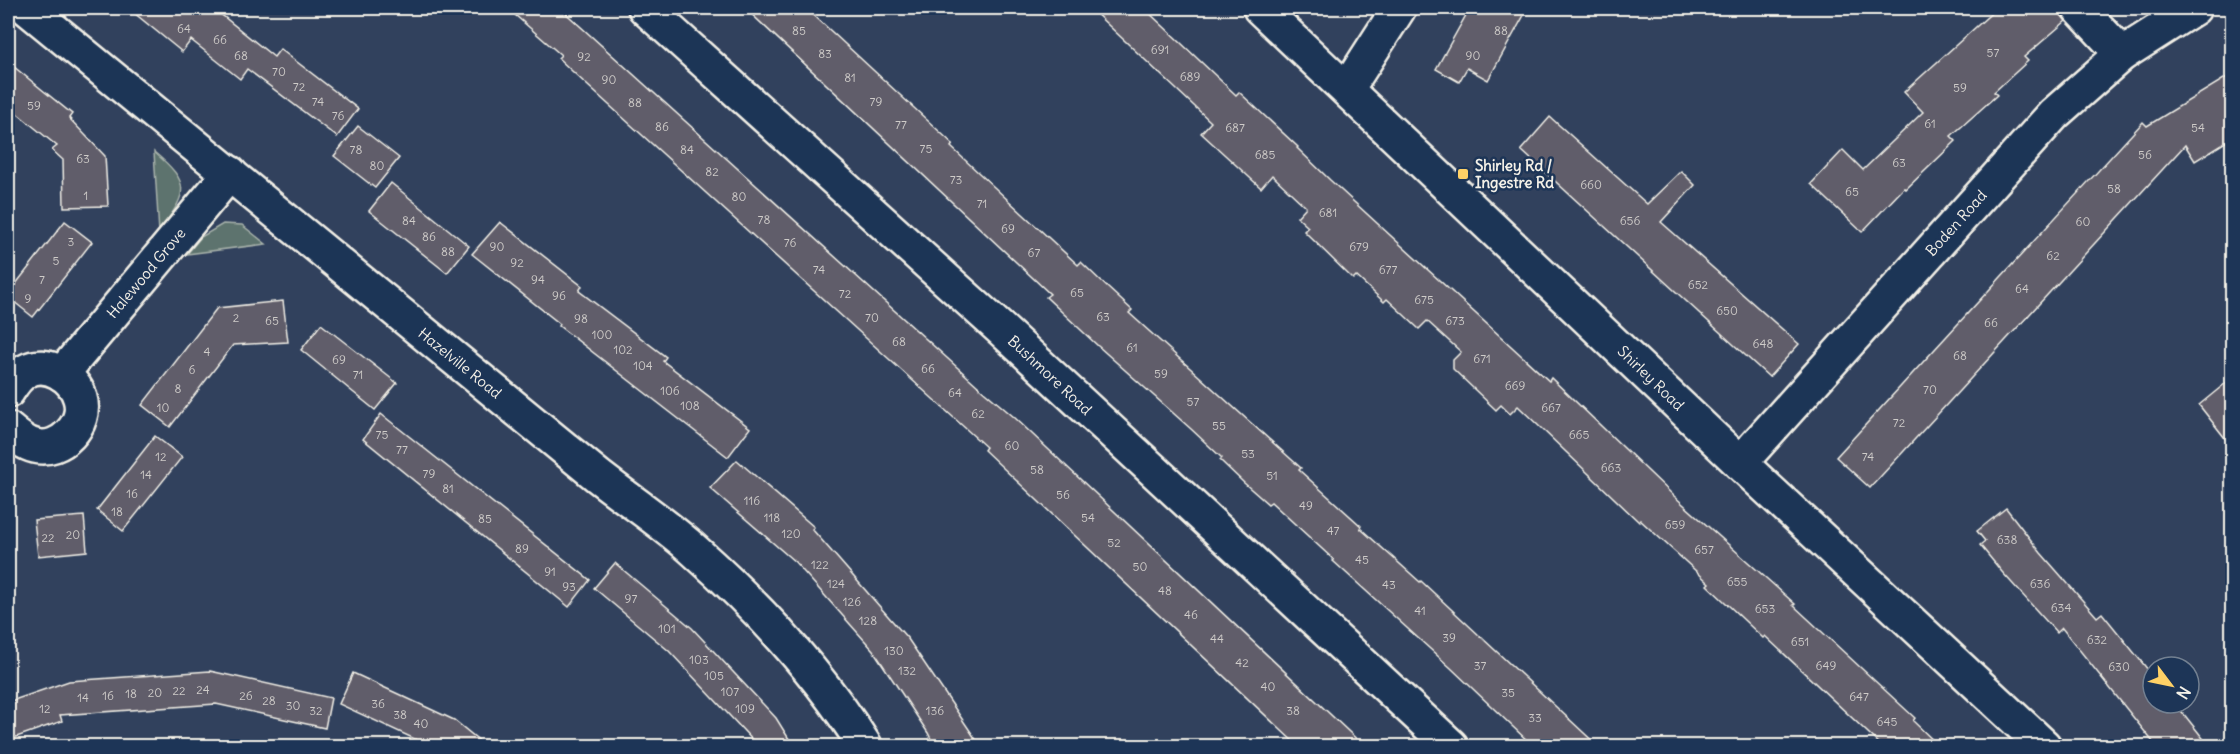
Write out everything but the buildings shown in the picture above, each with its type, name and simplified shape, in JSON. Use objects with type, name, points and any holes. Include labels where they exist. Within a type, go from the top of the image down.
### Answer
[{"type":"street","name":"Hazelville Road","points":[[27,8],[598,476],[693,550],[762,613],[829,694],[865,747]]},
{"type":"street","name":"Bushmore Road","points":[[645,8],[1010,338],[1451,747]]},
{"type":"street","name":"Shirley Road","points":[[1260,8],[1740,464],[2044,747]]},
{"type":"street","points":[[1347,89],[1399,8]]},
{"type":"street","points":[[2079,8],[2122,54]]},
{"type":"street","name":"Boden Road","points":[[1740,464],[2054,114],[2122,54],[2194,8]]},
{"type":"street","name":"Halewood Grove","points":[[62,374],[230,173]]},
{"type":"street","points":[[8,391],[17,377],[28,370],[42,366],[62,374],[74,385],[81,400],[80,420],[69,436],[54,447],[35,446],[8,429]]},
{"type":"green space","points":[[154,152],[176,174],[182,191],[175,209],[159,233]]},
{"type":"green space","points":[[223,224],[242,225],[266,244],[187,254],[201,237]]},
{"type":"place","name":"Shirley Rd / Ingestre Rd","points":[[1463,174]]}]
